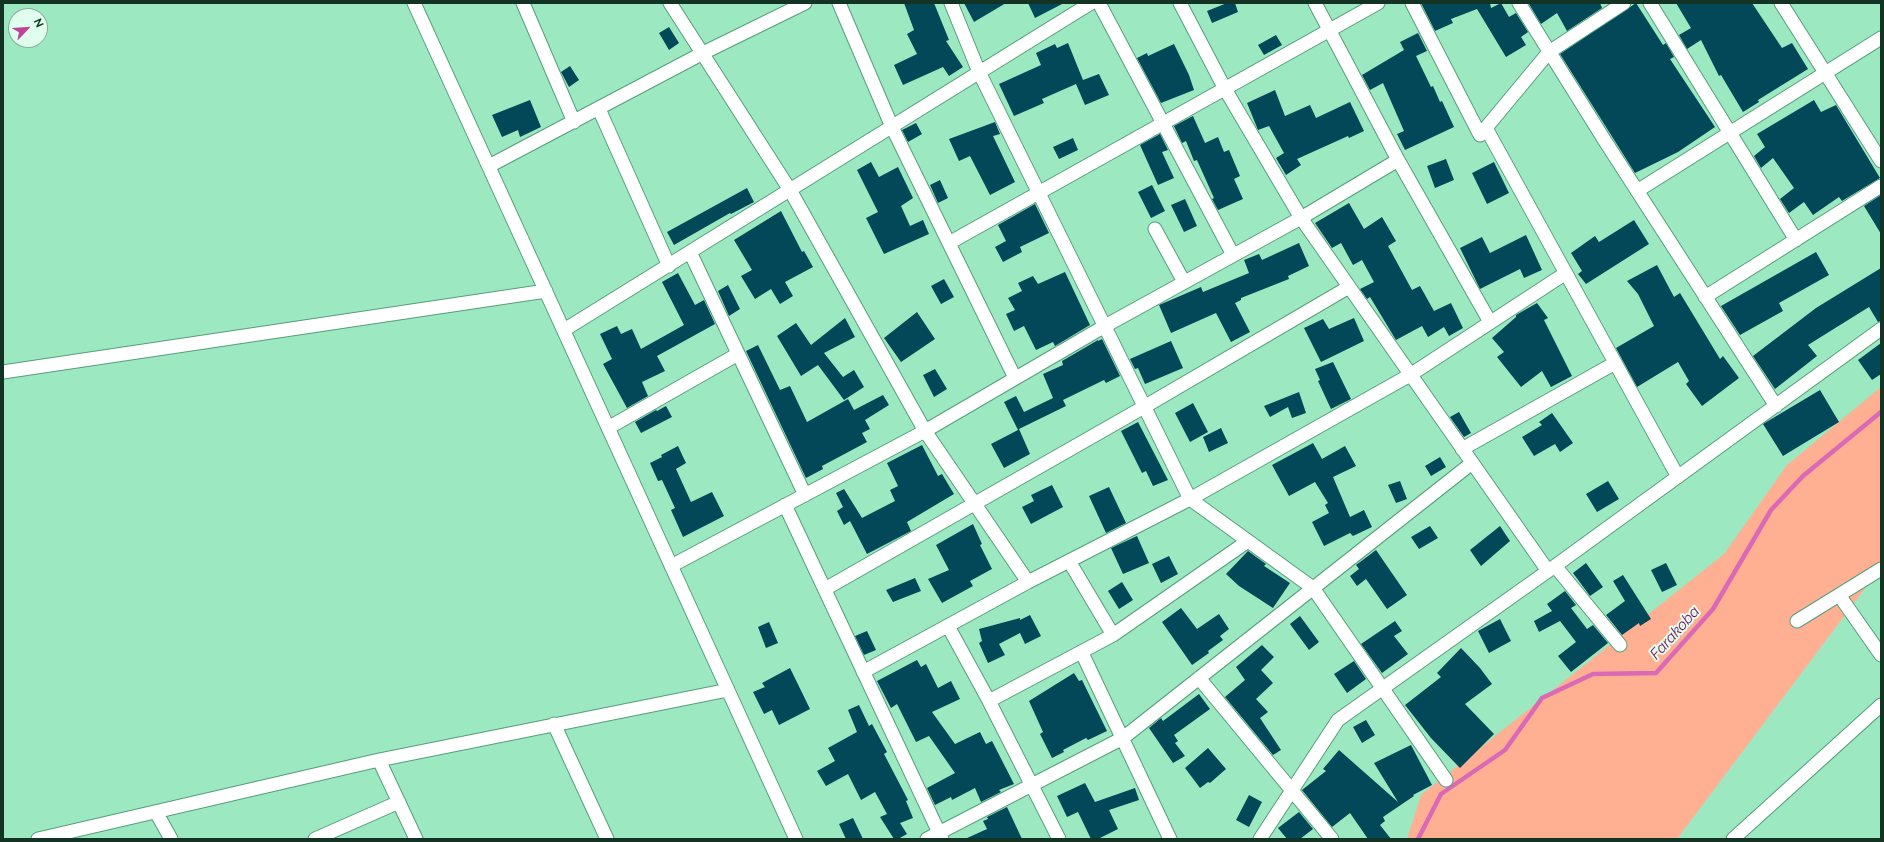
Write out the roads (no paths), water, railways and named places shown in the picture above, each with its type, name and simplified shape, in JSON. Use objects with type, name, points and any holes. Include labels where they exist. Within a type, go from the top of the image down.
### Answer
[{"type":"street","points":[[415,3],[796,839]]},
{"type":"street","points":[[523,3],[574,122]]},
{"type":"street","points":[[670,3],[790,190],[925,431],[1028,582]]},
{"type":"street","points":[[489,166],[703,53],[805,3]]},
{"type":"street","points":[[838,3],[892,127],[1016,378]]},
{"type":"street","points":[[951,3],[979,72],[1190,498],[1313,588],[1446,780]]},
{"type":"street","points":[[564,330],[1091,3]]},
{"type":"street","points":[[1099,3],[1233,255]]},
{"type":"street","points":[[1180,3],[1225,89],[1301,218],[1348,287],[1472,463],[1552,569],[1620,645]]},
{"type":"street","points":[[1315,3],[1398,160],[1490,322]]},
{"type":"street","points":[[949,243],[1378,3]]},
{"type":"street","points":[[1412,3],[1480,135],[1549,52],[1624,3]]},
{"type":"street","points":[[1519,3],[1637,191],[1776,406]]},
{"type":"street","points":[[1650,3],[1796,240]]},
{"type":"street","points":[[1781,3],[1881,161]]},
{"type":"street","points":[[1637,191],[1881,38]]},
{"type":"street","points":[[599,109],[669,266]]},
{"type":"street","points":[[1486,128],[1678,477]]},
{"type":"street","points":[[671,566],[785,504],[806,495],[925,431],[1105,326],[1301,218],[1398,160]]},
{"type":"street","points":[[1705,297],[1881,186]]},
{"type":"street","points":[[1155,229],[1184,282]]},
{"type":"street","points":[[690,252],[806,495]]},
{"type":"street","points":[[863,672],[1028,582],[1190,498],[1410,375],[1566,273]]},
{"type":"street","points":[[824,589],[1144,407],[1348,287]]},
{"type":"street","points":[[3,372],[546,291]]},
{"type":"street","points":[[1260,839],[1338,720],[1552,569],[1881,329]]},
{"type":"street","points":[[608,428],[738,354]]},
{"type":"street","points":[[1462,449],[1615,363]]},
{"type":"street","points":[[927,839],[940,836],[1032,785],[1123,738],[1472,463]]},
{"type":"street","points":[[785,504],[940,836]]},
{"type":"street","points":[[989,701],[1082,653],[1113,635],[1248,541]]},
{"type":"street","points":[[1069,561],[1113,635]]},
{"type":"street","points":[[1797,621],[1881,569]]},
{"type":"street","points":[[1839,595],[1881,655]]},
{"type":"street","points":[[948,626],[989,701],[1059,839]]},
{"type":"street","points":[[1082,653],[1170,839]]},
{"type":"street","points":[[1199,678],[1332,839]]},
{"type":"street","points":[[38,839],[379,760],[728,690]]},
{"type":"street","points":[[1733,839],[1881,705]]},
{"type":"street","points":[[554,724],[607,839]]},
{"type":"street","points":[[379,760],[416,839]]},
{"type":"street","points":[[315,839],[399,802]]},
{"type":"street","points":[[156,812],[171,839]]},
{"type":"waterway","name":"Farakoba","points":[[1418,839],[1441,794],[1505,750],[1542,698],[1593,674],[1656,673],[1713,609],[1771,510],[1803,476],[1881,412]]}]
